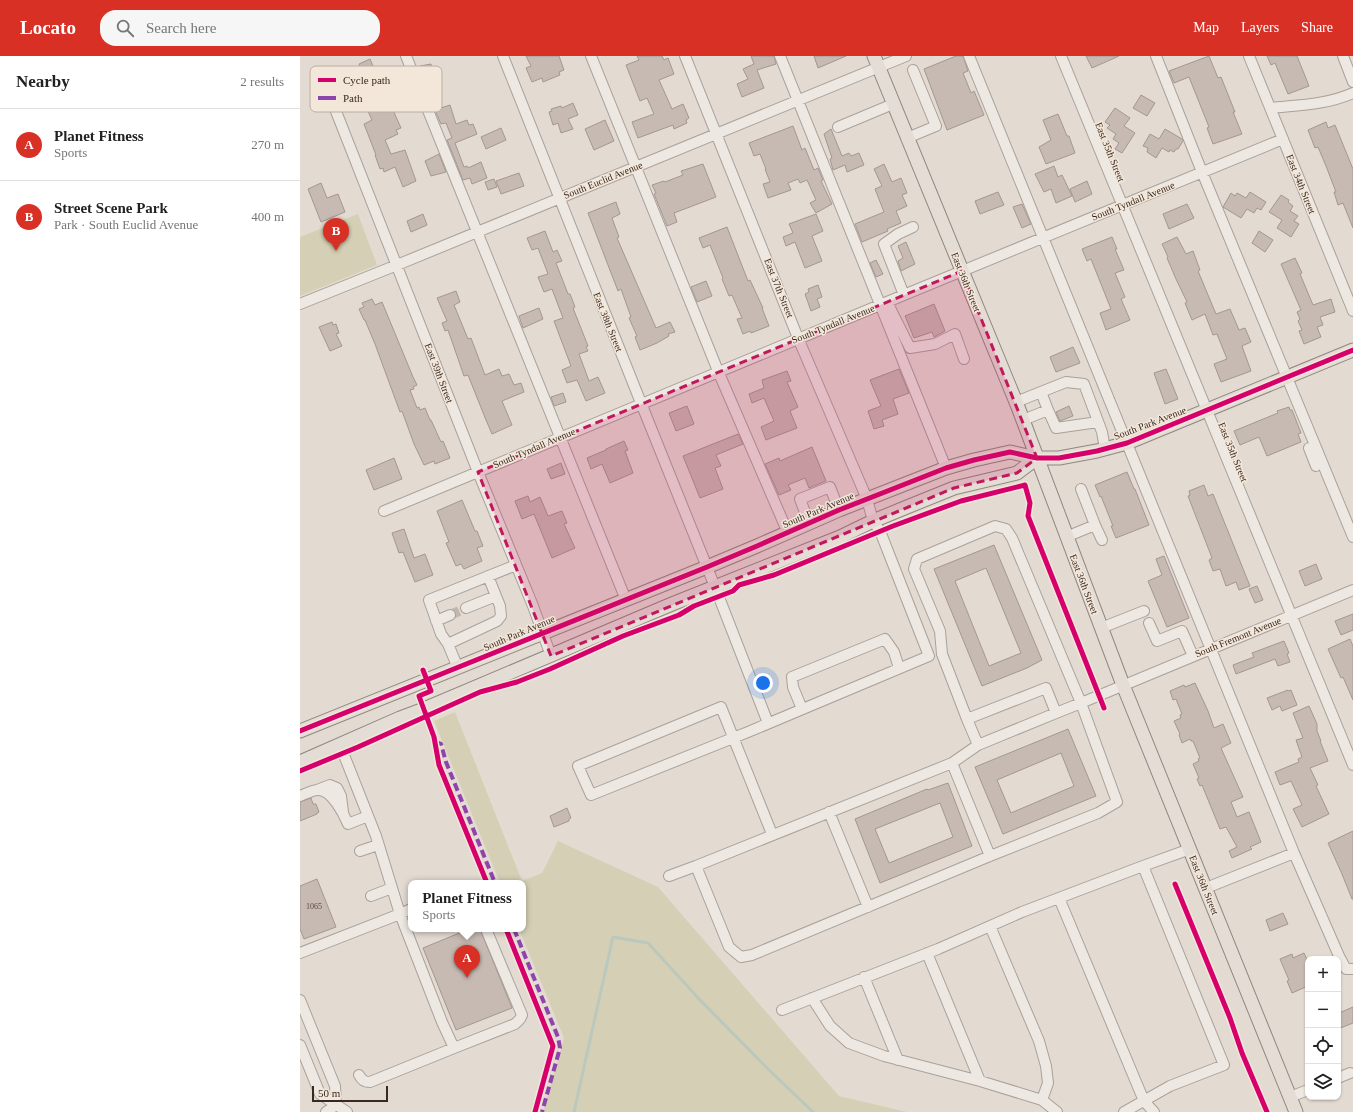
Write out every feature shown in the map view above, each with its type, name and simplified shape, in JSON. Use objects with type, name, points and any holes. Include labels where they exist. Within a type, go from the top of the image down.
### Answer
[{"type":"main road","name":"East 36th Street","points":[[876,62],[1016,402],[1123,685],[1296,1112]]},
{"type":"main road","name":"South Park Avenue","points":[[300,731],[458,668],[542,632],[626,600],[788,533],[839,510],[946,468],[1010,452],[1037,458],[1059,458],[1127,443],[1353,350]]},
{"type":"main road","points":[[300,762],[400,718],[840,537],[873,521],[954,488],[1017,474],[1037,458]]},
{"type":"street","points":[[406,56],[410,66]]},
{"type":"street","name":"East 38th Street","points":[[503,56],[641,404],[716,587],[768,723]]},
{"type":"street","points":[[591,56],[718,371],[788,533]]},
{"type":"street","name":"East 37th Street","points":[[685,56],[798,338],[866,499],[873,521],[880,531],[929,656]]},
{"type":"street","points":[[780,56],[884,303],[946,468]]},
{"type":"street","name":"South Euclid Avenue","points":[[300,304],[798,100],[876,62],[906,56]]},
{"type":"street","points":[[969,56],[1294,853],[1339,956],[1346,969],[1353,969]]},
{"type":"street","name":"East 35th Street","points":[[1060,56],[1353,765]]},
{"type":"street","points":[[1156,56],[1202,172],[1353,537]]},
{"type":"street","name":"East 34th Street","points":[[1249,56],[1353,311]]},
{"type":"street","points":[[1343,56],[1353,82]]},
{"type":"street","points":[[907,138],[936,126],[913,70]]},
{"type":"street","points":[[1270,108],[1325,102],[1339,99],[1353,93]]},
{"type":"street","points":[[838,127],[893,104]]},
{"type":"street","name":"East 39th Street","points":[[336,112],[551,656]]},
{"type":"street","points":[[429,112],[559,438],[626,600]]},
{"type":"street","name":"South Tyndall Avenue","points":[[384,511],[718,371],[1283,139]]},
{"type":"street","points":[[904,295],[884,244],[898,234],[913,227]]},
{"type":"street","points":[[884,303],[910,348],[935,344],[954,334],[964,359]]},
{"type":"street","points":[[1016,402],[1066,382],[1084,384],[1102,432],[1105,449]]},
{"type":"street","points":[[1041,392],[1056,428],[1098,422]]},
{"type":"street","points":[[1023,420],[1048,410]]},
{"type":"street","points":[[1309,448],[1316,466]]},
{"type":"street","points":[[809,523],[800,499],[830,487],[839,510]]},
{"type":"street","points":[[1081,489],[1102,540]]},
{"type":"street","points":[[1066,537],[1095,525]]},
{"type":"street","points":[[696,866],[729,947],[741,957],[752,955],[990,856],[1098,813],[1117,802],[1081,703],[1016,547],[1006,529],[995,526],[916,559],[914,569],[940,632],[942,654],[978,746]]},
{"type":"street","points":[[458,668],[448,644],[440,634],[429,600],[516,565]]},
{"type":"street","points":[[448,644],[497,622],[501,616],[500,606],[488,576]]},
{"type":"street","name":"South Fremont Avenue","points":[[669,876],[952,763],[978,746],[1353,590]]},
{"type":"street","points":[[466,608],[496,596]]},
{"type":"street","points":[[1101,628],[1144,611]]},
{"type":"street","points":[[436,621],[450,615]]},
{"type":"street","points":[[1149,623],[1156,641],[1182,631],[1193,656]]},
{"type":"street","points":[[802,709],[793,687],[792,677],[799,674],[885,639],[894,652],[899,668]]},
{"type":"street","points":[[772,834],[733,738],[722,707],[578,766],[591,795],[733,738],[899,668],[929,656],[942,654]]},
{"type":"street","points":[[967,719],[1046,688],[1056,713]]},
{"type":"street","points":[[340,745],[368,816],[400,914],[442,1022],[454,1048]]},
{"type":"street","points":[[952,763],[990,856]]},
{"type":"street","points":[[300,796],[317,790],[326,792],[340,807],[348,824],[368,816]]},
{"type":"street","points":[[829,812],[868,907]]},
{"type":"street","points":[[360,851],[378,845]]},
{"type":"street","points":[[782,1010],[927,953],[1059,898],[1190,849]]},
{"type":"street","points":[[1206,888],[1294,853]]},
{"type":"street","points":[[1124,1112],[1170,1086],[1224,1065],[1143,866]]},
{"type":"street","points":[[371,896],[392,888]]},
{"type":"street","points":[[1059,898],[1144,1101],[1153,1112]]},
{"type":"street","points":[[300,953],[408,910]]},
{"type":"street","points":[[990,926],[1043,1053],[1048,1083],[1042,1100]]},
{"type":"street","points":[[359,1075],[365,1082],[370,1082],[515,1024],[520,1019],[522,1014],[487,932]]},
{"type":"street","points":[[927,953],[980,1081]]},
{"type":"street","points":[[864,977],[898,1060]]},
{"type":"street","points":[[812,998],[830,1026],[849,1043],[884,1056],[980,1081],[1042,1100],[1057,1112]]},
{"type":"street","points":[[300,1000],[335,1086],[336,1105]]},
{"type":"street","points":[[300,1045],[320,1094],[346,1112]]},
{"type":"street","points":[[1341,1077],[1350,1073]]},
{"type":"street","points":[[1290,1097],[1305,1091]]},
{"type":"street","points":[[326,1112],[336,1105]]},
{"type":"highlighted area","points":[[962,271],[1037,458],[1017,473],[954,488],[551,656],[478,472]]},
{"type":"shaded area","points":[[358,214],[377,265],[300,296],[300,237]]},
{"type":"shaded area","points":[[455,712],[522,880],[499,880],[434,721]]},
{"type":"shaded area","points":[[558,841],[658,887],[839,1096],[907,1112],[543,1112],[564,1038],[520,932],[526,932],[526,880],[524,880],[542,873]]},
{"type":"building","points":[[526,56],[559,56],[564,70],[559,72],[560,75],[543,82],[542,78],[532,82],[526,68],[531,66]]},
{"type":"building","points":[[637,56],[662,56],[664,60],[668,58],[674,74],[659,80],[672,109],[683,104],[689,118],[686,120],[687,123],[674,129],[673,125],[638,138],[632,122],[654,114],[647,98],[640,101],[626,65],[639,60]]},
{"type":"building","points":[[751,56],[774,56],[776,64],[757,70],[764,88],[742,97],[737,84],[748,79],[743,69],[754,64]]},
{"type":"building","points":[[814,56],[846,56],[818,68]]},
{"type":"building","points":[[956,56],[963,56],[968,71],[963,73],[971,93],[974,91],[984,115],[947,130],[924,69]]},
{"type":"building","points":[[1086,56],[1119,56],[1092,68]]},
{"type":"building","points":[[1209,56],[1218,78],[1221,77],[1242,134],[1213,144],[1207,128],[1209,127],[1189,77],[1174,83],[1169,71]]},
{"type":"building","points":[[1267,56],[1297,56],[1309,86],[1288,94],[1275,63],[1271,65]]},
{"type":"building","points":[[370,59],[373,66],[360,66],[359,64]]},
{"type":"building","points":[[431,64],[431,66],[420,66]]},
{"type":"building","points":[[1141,95],[1155,103],[1147,116],[1133,108]]},
{"type":"building","points":[[573,103],[578,115],[568,119],[573,129],[561,133],[558,123],[553,125],[549,112],[552,111],[551,109],[561,106],[562,108]]},
{"type":"building","points":[[450,105],[456,124],[467,120],[469,125],[473,124],[477,134],[455,143],[464,167],[467,166],[468,168],[481,162],[487,178],[472,184],[470,178],[463,180],[447,140],[452,138],[446,123],[441,124],[436,112],[442,112],[442,108]]},
{"type":"building","points":[[1115,108],[1130,118],[1124,126],[1135,133],[1122,153],[1115,149],[1119,143],[1113,139],[1116,134],[1107,128],[1110,125],[1105,122]]},
{"type":"building","points":[[368,112],[394,112],[401,128],[396,130],[398,134],[385,140],[391,154],[405,150],[416,181],[403,187],[395,167],[384,172],[383,168],[380,169],[364,124],[372,120]]},
{"type":"building","points":[[1058,114],[1067,136],[1069,136],[1075,153],[1046,164],[1039,147],[1051,140],[1043,120]]},
{"type":"building","points":[[605,120],[614,141],[594,150],[585,129]]},
{"type":"building","points":[[1326,122],[1328,128],[1335,125],[1353,169],[1353,228],[1343,203],[1338,205],[1334,192],[1336,192],[1326,166],[1318,147],[1315,148],[1308,130]]},
{"type":"building","points":[[793,126],[802,150],[805,148],[814,170],[818,168],[823,180],[821,181],[832,204],[816,213],[810,203],[816,200],[807,180],[800,183],[798,179],[788,183],[791,190],[768,198],[763,184],[770,182],[766,169],[760,154],[754,156],[749,143]]},
{"type":"building","points":[[501,128],[506,140],[486,149],[481,137]]},
{"type":"building","points":[[831,129],[842,156],[849,153],[851,156],[859,153],[864,165],[847,172],[845,165],[833,170],[830,159],[832,158],[824,134]]},
{"type":"building","points":[[1165,129],[1183,141],[1174,152],[1170,150],[1169,152],[1162,148],[1156,158],[1147,152],[1148,148],[1143,146],[1150,134],[1159,139]]},
{"type":"building","points":[[439,154],[446,172],[431,176],[425,161]]},
{"type":"building","points":[[703,164],[716,197],[674,213],[677,222],[667,226],[654,194],[656,193],[652,185],[683,175],[681,171]]},
{"type":"building","points":[[884,164],[892,182],[901,178],[907,193],[902,195],[907,206],[896,211],[901,223],[887,229],[888,231],[862,242],[855,224],[884,212],[875,189],[882,186],[874,169]]},
{"type":"building","points":[[1054,166],[1058,177],[1062,175],[1072,196],[1056,203],[1051,189],[1044,192],[1035,174]]},
{"type":"building","points":[[519,173],[524,186],[501,194],[496,181]]},
{"type":"building","points":[[494,179],[497,187],[488,190],[485,182]]},
{"type":"building","points":[[1087,181],[1092,194],[1075,202],[1070,189]]},
{"type":"building","points":[[321,183],[327,198],[338,194],[345,212],[321,222],[308,189]]},
{"type":"building","points":[[998,192],[1004,205],[980,214],[975,201]]},
{"type":"building","points":[[1250,192],[1266,202],[1261,210],[1257,208],[1254,213],[1247,209],[1241,218],[1223,207],[1231,193],[1235,196],[1237,193],[1246,198]]},
{"type":"building","points":[[1281,195],[1289,200],[1288,202],[1293,206],[1290,211],[1298,216],[1294,221],[1299,224],[1291,237],[1277,228],[1282,220],[1269,212]]},
{"type":"building","points":[[616,202],[620,214],[612,218],[619,237],[617,238],[656,328],[670,322],[675,332],[668,334],[669,336],[657,343],[640,350],[635,337],[637,336],[629,318],[631,317],[621,289],[618,291],[588,213]]},
{"type":"building","points":[[1022,204],[1031,224],[1022,228],[1013,207]]},
{"type":"building","points":[[1187,204],[1194,218],[1169,229],[1163,214]]},
{"type":"building","points":[[423,214],[427,225],[411,232],[407,221]]},
{"type":"building","points":[[816,214],[823,231],[812,236],[822,261],[805,268],[795,242],[786,246],[783,237],[793,233],[789,224]]},
{"type":"building","points":[[727,227],[748,281],[750,280],[763,308],[769,326],[751,333],[750,331],[743,334],[737,319],[742,318],[732,295],[729,296],[710,245],[703,248],[699,238]]},
{"type":"building","points":[[545,231],[553,252],[557,250],[562,261],[556,263],[568,294],[570,294],[575,307],[573,308],[588,346],[586,347],[588,351],[579,354],[589,381],[598,377],[605,393],[586,401],[577,380],[567,383],[562,370],[571,366],[554,321],[563,318],[552,289],[544,292],[538,277],[548,274],[538,248],[532,250],[527,238]]},
{"type":"building","points":[[1259,231],[1273,240],[1265,252],[1252,243]]},
{"type":"building","points":[[1112,237],[1117,249],[1115,249],[1124,270],[1115,273],[1125,297],[1121,299],[1130,320],[1106,330],[1100,313],[1111,309],[1091,259],[1087,261],[1082,249]]},
{"type":"building","points":[[1177,237],[1186,254],[1193,251],[1200,270],[1198,271],[1216,314],[1230,309],[1239,330],[1245,328],[1251,342],[1242,346],[1251,371],[1221,382],[1214,364],[1227,359],[1217,334],[1213,335],[1205,314],[1192,320],[1185,303],[1187,302],[1162,244]]},
{"type":"building","points":[[906,242],[915,264],[901,271],[898,261],[903,258],[898,246]]},
{"type":"building","points":[[1295,258],[1313,305],[1331,299],[1335,312],[1320,317],[1323,325],[1317,327],[1321,337],[1304,344],[1299,331],[1302,330],[1298,321],[1300,319],[1297,312],[1301,310],[1281,264]]},
{"type":"building","points":[[876,260],[883,274],[876,277],[870,263]]},
{"type":"building","points":[[706,281],[712,296],[697,302],[691,287]]},
{"type":"building","points":[[818,285],[822,297],[817,299],[820,307],[811,311],[805,294],[809,292],[808,289]]},
{"type":"building","points":[[456,291],[460,302],[454,305],[468,339],[471,338],[485,375],[499,369],[502,376],[509,374],[514,385],[521,383],[524,392],[502,401],[512,425],[492,434],[468,375],[464,376],[448,330],[445,331],[442,323],[447,321],[437,298]]},
{"type":"building","points":[[372,299],[375,305],[382,302],[417,385],[413,387],[414,389],[410,390],[417,408],[419,407],[420,410],[425,408],[441,442],[443,441],[450,458],[435,464],[434,461],[424,465],[414,444],[402,411],[400,412],[375,344],[359,309],[364,307],[362,303]]},
{"type":"building","points":[[934,304],[945,331],[934,337],[932,332],[914,338],[905,316]]},
{"type":"building","points":[[539,308],[543,319],[523,328],[519,316]]},
{"type":"building","points":[[332,322],[333,325],[336,324],[339,333],[336,334],[342,346],[330,351],[319,327]]},
{"type":"building","points":[[1073,347],[1080,363],[1056,372],[1050,357]]},
{"type":"building","points":[[899,369],[909,393],[893,399],[898,414],[882,420],[884,426],[874,429],[868,411],[881,406],[870,380]]},
{"type":"building","points":[[1166,369],[1178,399],[1165,404],[1154,373]]},
{"type":"building","points":[[787,371],[791,381],[787,382],[798,407],[790,411],[797,428],[766,440],[761,427],[774,421],[764,398],[752,403],[749,394],[764,388],[762,380]]},
{"type":"building","points":[[563,393],[566,402],[554,406],[551,397]]},
{"type":"building","points":[[687,406],[694,424],[676,431],[669,413]]},
{"type":"building","points":[[1069,406],[1073,416],[1060,421],[1056,412]]},
{"type":"building","points":[[1289,407],[1290,410],[1292,410],[1301,433],[1298,434],[1301,442],[1267,456],[1259,437],[1240,445],[1234,431]]},
{"type":"building","points":[[738,434],[743,444],[716,455],[721,466],[715,468],[723,489],[700,498],[683,456]]},
{"type":"building","points":[[624,441],[628,450],[625,451],[633,473],[610,483],[602,464],[591,469],[587,458]]},
{"type":"building","points":[[812,447],[826,481],[809,488],[805,478],[788,485],[791,490],[779,495],[765,464],[779,458],[780,461]]},
{"type":"building","points":[[394,458],[402,479],[374,490],[366,470]]},
{"type":"building","points":[[561,463],[565,474],[551,479],[547,469]]},
{"type":"building","points":[[1127,472],[1149,525],[1116,538],[1111,526],[1113,526],[1095,485]]},
{"type":"building","points":[[1204,485],[1208,496],[1213,494],[1250,586],[1239,590],[1236,582],[1226,586],[1220,569],[1213,571],[1209,560],[1212,558],[1188,496],[1190,495],[1189,491]]},
{"type":"building","points":[[528,496],[530,502],[540,497],[548,516],[562,511],[567,523],[564,524],[575,548],[552,558],[534,514],[522,519],[515,501]]},
{"type":"building","points":[[462,500],[483,546],[477,548],[482,561],[464,569],[461,564],[456,566],[446,543],[449,542],[437,511]]},
{"type":"building","points":[[404,529],[414,558],[425,554],[433,575],[415,582],[403,552],[399,553],[392,533]]},
{"type":"building","points":[[994,545],[1042,660],[1027,668],[982,686],[934,569]],"holes":[[[986,568],[1021,653],[989,666],[955,581]]]},
{"type":"building","points":[[1164,556],[1189,618],[1167,627],[1148,581],[1162,575],[1156,559]]},
{"type":"building","points":[[1316,564],[1322,579],[1305,586],[1299,571]]},
{"type":"building","points":[[1257,586],[1263,600],[1255,603],[1249,589]]},
{"type":"building","points":[[1353,614],[1353,630],[1341,635],[1335,621]]},
{"type":"building","points":[[1350,639],[1353,646],[1353,700],[1328,649]]},
{"type":"building","points":[[1284,641],[1289,653],[1287,654],[1290,662],[1278,666],[1275,659],[1236,674],[1233,665],[1254,657],[1252,653]]},
{"type":"building","points":[[1195,683],[1214,728],[1223,724],[1231,743],[1221,748],[1243,797],[1231,802],[1237,817],[1249,812],[1261,842],[1250,847],[1252,849],[1232,858],[1229,851],[1237,847],[1226,827],[1220,829],[1202,785],[1200,786],[1197,779],[1199,778],[1193,764],[1199,761],[1198,759],[1200,758],[1193,741],[1190,739],[1182,743],[1174,721],[1181,718],[1180,715],[1182,714],[1176,699],[1173,700],[1170,691],[1184,685],[1185,687]]},
{"type":"building","points":[[1291,690],[1297,705],[1282,711],[1280,706],[1272,710],[1267,698]]},
{"type":"building","points":[[1309,706],[1317,724],[1317,731],[1328,761],[1310,768],[1318,785],[1316,786],[1329,814],[1302,827],[1293,809],[1302,805],[1291,781],[1280,785],[1275,772],[1299,762],[1298,759],[1302,757],[1296,740],[1303,738],[1293,713]]},
{"type":"building","points":[[1068,729],[1096,796],[1003,834],[975,767]],"holes":[[[1061,753],[1074,786],[1011,813],[997,780]]]},
{"type":"building","points":[[948,783],[972,846],[880,883],[855,819],[927,789],[928,790]],"holes":[[[940,803],[953,837],[889,863],[875,829]]]},
{"type":"building","points":[[311,798],[313,804],[316,804],[319,812],[300,821],[300,802]]},
{"type":"building","points":[[567,808],[571,818],[569,821],[554,827],[550,816]]},
{"type":"building","points":[[1353,831],[1353,899],[1352,899],[1328,843]]},
{"type":"building","points":[[317,879],[336,927],[304,939],[300,929],[300,886]]},
{"type":"building","points":[[1283,913],[1288,924],[1270,931],[1266,920]]},
{"type":"building","points":[[462,932],[481,932],[512,1008],[456,1030],[423,948]]},
{"type":"building","points":[[1304,953],[1305,956],[1305,987],[1292,993],[1287,981],[1289,980],[1280,959],[1292,954],[1293,958]]},
{"type":"building","points":[[1353,1007],[1353,1023],[1341,1028],[1341,1012]]},
{"type":"waterway","points":[[574,1112],[613,937],[648,943],[701,1001],[813,1112]]},
{"type":"tunnel","points":[[450,615],[466,608]]},
{"type":"marked path","points":[[435,742],[441,744],[446,762],[494,880]]},
{"type":"marked path","points":[[515,932],[558,1037],[560,1048],[542,1112]]},
{"type":"cycle path","points":[[300,731],[707,567],[839,510],[946,468],[1010,452],[1037,458],[1059,458],[1097,451],[1127,443],[1353,350]]},
{"type":"cycle path","points":[[300,771],[358,747],[480,692],[517,682],[550,669],[623,636],[679,615],[694,606],[733,591],[739,585],[774,575],[893,526],[961,501],[1025,485],[1030,503],[1028,516],[1104,708]]},
{"type":"cycle path","points":[[423,670],[431,691],[419,696],[434,737],[439,765],[486,880]]},
{"type":"cycle path","points":[[1175,884],[1267,1112]]},
{"type":"cycle path","points":[[507,932],[553,1046],[535,1112]]},
{"type":"place","name":"Street Scene Park","points":[[336,251]]},
{"type":"place","name":"Planet Fitness","points":[[467,978]]}]
